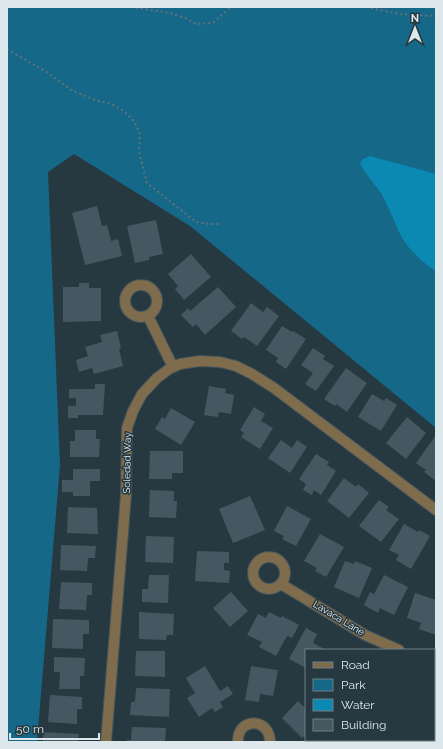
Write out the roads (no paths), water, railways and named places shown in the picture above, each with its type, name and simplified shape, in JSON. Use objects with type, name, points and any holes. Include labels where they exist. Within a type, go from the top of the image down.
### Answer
[{"type":"street","points":[[148,316],[173,367]]},
{"type":"street","name":"Soledad Way","points":[[106,742],[126,495],[127,428],[133,411],[142,394],[168,369],[180,364],[200,361],[220,362],[236,366],[252,374],[274,388],[422,501],[436,510]]},
{"type":"street","name":"Lavaca Lane","points":[[281,584],[365,635],[397,649]]},
{"type":"street","points":[[238,742],[239,732],[242,728],[251,723],[261,725],[265,728],[268,732],[270,742]]},
{"type":"water","points":[[370,156],[436,174],[436,271],[417,256],[401,236],[381,193],[360,163],[363,159]]}]
